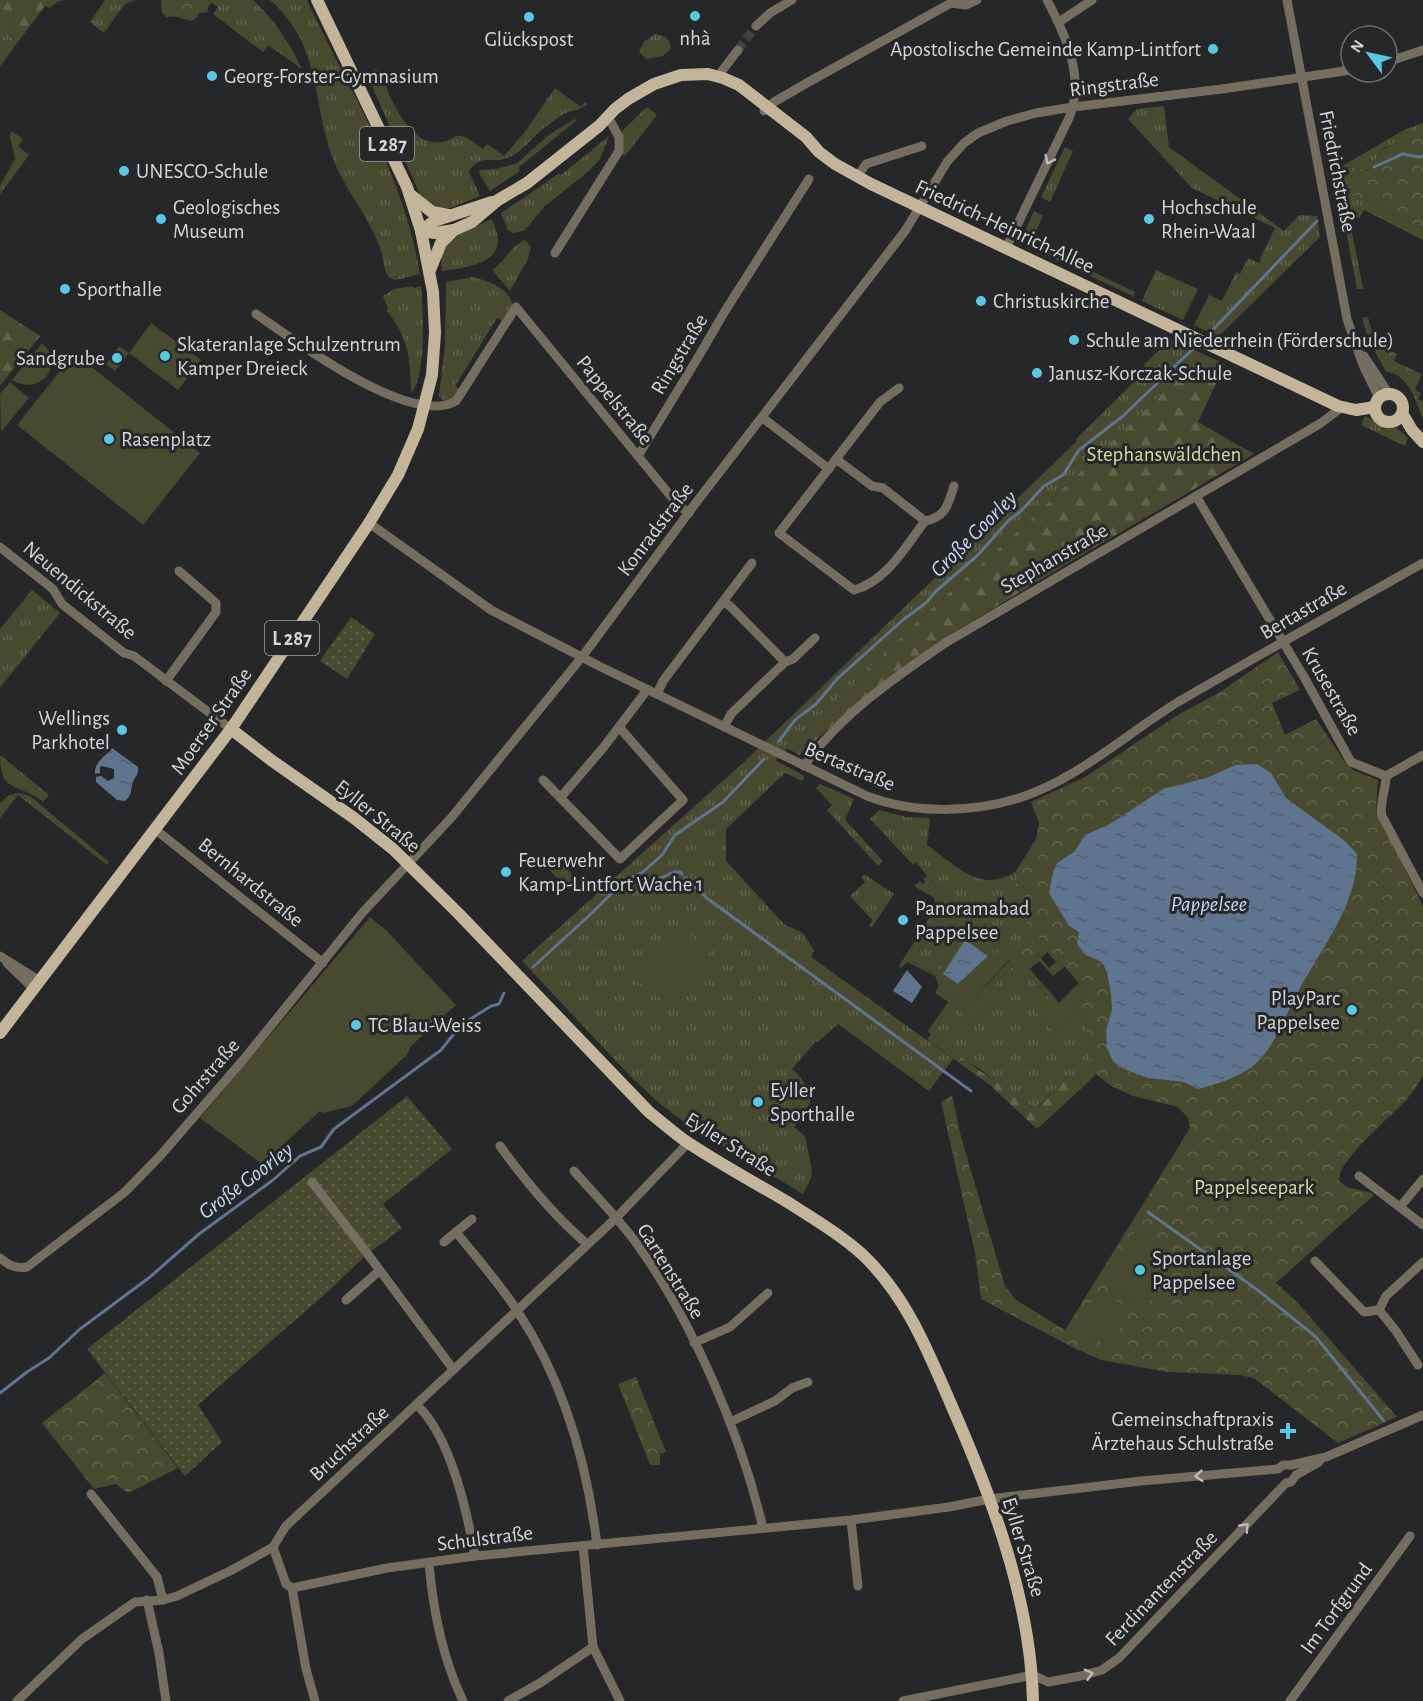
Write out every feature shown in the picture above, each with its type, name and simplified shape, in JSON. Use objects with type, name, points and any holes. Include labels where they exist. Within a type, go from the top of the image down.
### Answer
[{"type":"main road","name":"L 287","points":[[317,0],[411,195],[422,231]]},
{"type":"main road","name":"Moerser Straße","points":[[422,231],[435,233],[454,230],[472,222],[498,200],[545,169],[628,99],[661,81],[695,74],[715,78]]},
{"type":"main road","name":"Friedrich-Heinrich-Allee","points":[[715,78],[739,85],[766,109],[806,138],[819,152],[856,177],[1342,407],[1362,410],[1381,400]]},
{"type":"main road","points":[[411,195],[432,212],[453,214]]},
{"type":"main road","name":"Moerser Straße","points":[[422,231],[434,221],[498,200]]},
{"type":"main road","name":"Moerser Straße","points":[[430,272],[441,243],[454,230]]},
{"type":"main road","name":"Moerser Straße","points":[[0,1033],[55,951],[82,923],[156,830],[231,729],[369,524],[398,475],[416,435],[425,405],[435,350],[435,317],[422,231]]},
{"type":"main road","points":[[1394,395],[1401,400],[1399,417],[1389,422],[1381,420],[1376,414],[1381,400],[1394,395]]},
{"type":"main road","points":[[1399,417],[1423,442]]},
{"type":"main road","name":"Eyller Straße","points":[[231,729],[243,740],[369,829],[409,864],[649,1112],[688,1143],[836,1233],[863,1256],[893,1288],[917,1327],[963,1430],[989,1499],[1027,1628],[1033,1675],[1033,1701]]},
{"type":"main road","name":"Moerser Straße","points":[[0,1020],[34,982]]},
{"type":"street","points":[[756,26],[764,18],[792,0]]},
{"type":"street","points":[[766,109],[805,84],[951,3],[966,5],[977,0]]},
{"type":"street","points":[[1006,248],[1073,106],[1075,91],[1073,69],[1065,34],[1047,0]]},
{"type":"street","points":[[1059,22],[1092,0]]},
{"type":"street","name":"Friedrichstraße","points":[[1287,0],[1347,319],[1381,400]]},
{"type":"street","points":[[715,78],[738,50]]},
{"type":"street","points":[[1399,58],[1423,50]]},
{"type":"street","name":"Ringstraße","points":[[919,206],[947,162],[964,143],[978,133],[1006,121],[1073,106],[1195,93],[1339,72]]},
{"type":"street","points":[[555,253],[619,151],[619,137],[608,117]]},
{"type":"street","points":[[856,177],[866,164],[922,146]]},
{"type":"street","name":"Ringstraße","points":[[638,456],[725,311],[809,179]]},
{"type":"street","name":"Konradstraße","points":[[409,864],[451,818],[582,657],[905,231],[919,206]]},
{"type":"street","name":"Pappelstraße","points":[[425,405],[446,405],[456,401],[516,307],[678,505],[689,513]]},
{"type":"street","points":[[256,314],[345,373],[407,402],[425,405]]},
{"type":"street","points":[[899,388],[880,402],[779,533],[854,590],[863,587],[888,570],[925,521],[937,518],[948,505],[954,486]]},
{"type":"street","name":"Stephanstraße","points":[[804,766],[819,744],[895,677],[990,616],[1326,420],[1342,407]]},
{"type":"street","points":[[763,418],[829,469]]},
{"type":"street","points":[[836,459],[872,486],[883,488],[925,521]]},
{"type":"street","name":"Krusestraße","points":[[1196,496],[1304,677],[1351,762],[1386,776]]},
{"type":"street","name":"Bertastraße","points":[[369,524],[491,610],[647,690],[867,796],[901,807],[933,809],[1000,803],[1030,794],[1068,775],[1178,703],[1423,563]]},
{"type":"street","name":"Neuendickstraße","points":[[0,547],[53,589],[62,603],[124,653],[134,656],[231,729]]},
{"type":"street","points":[[657,694],[663,681],[752,563]]},
{"type":"street","points":[[166,681],[216,612],[216,603],[179,571]]},
{"type":"street","points":[[724,602],[785,662]]},
{"type":"street","points":[[724,728],[731,714],[785,662],[793,659],[815,638]]},
{"type":"street","points":[[561,797],[647,690]]},
{"type":"street","points":[[543,780],[620,859],[683,800],[619,727]]},
{"type":"street","points":[[1423,755],[1386,776],[1386,786],[1380,808],[1382,816],[1423,893]]},
{"type":"street","name":"Bernhardstraße","points":[[156,830],[323,963]]},
{"type":"street","name":"Gohrstraße","points":[[0,1258],[9,1265],[19,1268],[27,1267],[125,1192],[171,1143],[323,963],[363,912],[409,864]]},
{"type":"street","points":[[2,957],[34,982]]},
{"type":"street","name":"Bruchstraße","points":[[273,1547],[286,1526],[616,1218],[688,1143]]},
{"type":"street","points":[[500,1146],[535,1193],[570,1230],[587,1244]]},
{"type":"street","points":[[574,1171],[616,1218]]},
{"type":"street","points":[[1359,1176],[1423,1225]]},
{"type":"street","points":[[1400,1207],[1423,1179]]},
{"type":"street","points":[[312,1182],[453,1369]]},
{"type":"street","name":"Gartenstraße","points":[[616,1218],[661,1281],[694,1343],[730,1422],[756,1498],[762,1528]]},
{"type":"street","points":[[444,1242],[472,1219]]},
{"type":"street","points":[[456,1232],[518,1310],[543,1353],[564,1401],[589,1485],[597,1545]]},
{"type":"street","points":[[1315,1260],[1364,1312],[1379,1310]]},
{"type":"street","points":[[1379,1310],[1386,1296],[1423,1262]]},
{"type":"street","points":[[346,1300],[379,1271]]},
{"type":"street","name":"Gartenstraße","points":[[694,1343],[730,1327],[768,1293]]},
{"type":"street","points":[[1379,1310],[1418,1365]]},
{"type":"street","points":[[730,1422],[775,1401],[792,1388],[808,1382]]},
{"type":"street","points":[[417,1405],[442,1443],[455,1472],[467,1515],[475,1557]]},
{"type":"street","name":"Schulstraße","points":[[292,1588],[387,1568],[475,1557],[851,1520],[950,1507],[989,1499],[1141,1481],[1278,1469],[1283,1465],[1326,1457],[1386,1433],[1418,1417],[1423,1410]]},
{"type":"street","name":"Schulstraße","points":[[1286,1484],[1291,1482],[1296,1475],[1326,1457]]},
{"type":"street","points":[[1291,1465],[1296,1475]]},
{"type":"street","points":[[1278,1469],[1278,1478],[1286,1484]]},
{"type":"street","name":"Ferdinantenstraße","points":[[903,1701],[1033,1675],[1048,1682],[1102,1671],[1119,1658],[1286,1484]]},
{"type":"street","points":[[91,1494],[157,1577],[163,1600]]},
{"type":"street","points":[[851,1520],[858,1586]]},
{"type":"street","name":"Im Torfgrund","points":[[1290,1701],[1410,1536]]},
{"type":"street","points":[[583,1546],[593,1647],[620,1701]]},
{"type":"street","points":[[17,1701],[82,1639],[135,1602],[163,1600],[177,1596],[273,1547],[286,1584],[292,1588],[306,1669],[315,1701]]},
{"type":"street","points":[[429,1563],[438,1632],[448,1665],[463,1701]]},
{"type":"street","points":[[147,1600],[159,1653],[166,1701]]},
{"type":"street","points":[[508,1701],[540,1683],[593,1647]]},
{"type":"green space","points":[[0,0],[65,0],[57,2],[50,8],[45,6],[18,42],[10,35],[9,30],[15,15],[10,11],[0,9]]},
{"type":"green space","points":[[105,0],[136,0],[125,4],[104,33],[90,22]]},
{"type":"green space","points":[[161,0],[208,0],[212,3],[207,12],[199,13],[190,21],[166,17],[162,12]]},
{"type":"green space","points":[[208,0],[253,0],[281,32],[302,69],[268,45],[263,52],[213,14],[218,7]]},
{"type":"green space","points":[[270,0],[307,0],[388,167],[412,236],[420,274],[402,279],[392,279],[387,275],[372,229],[343,181],[332,156],[307,54],[286,17]]},
{"type":"green space","points":[[0,9],[10,11],[15,15],[9,30],[11,37],[18,42],[0,66]]},
{"type":"green space","points":[[655,34],[667,39],[670,43],[670,50],[663,56],[646,59],[639,51],[644,42]]},
{"type":"green space","points":[[375,69],[382,73],[400,115],[415,133],[433,142],[464,137],[483,149],[487,144],[504,156],[524,133],[555,88],[581,107],[585,102],[588,104],[559,117],[513,156],[501,160],[478,162],[469,171],[480,196],[445,210],[439,210],[422,199],[367,75]]},
{"type":"green space","points":[[1164,106],[1169,147],[1284,231],[1299,215],[1317,216],[1320,237],[1218,337],[1194,325],[1209,295],[1222,301],[1236,272],[1240,274],[1248,258],[1259,263],[1261,261],[1275,228],[1192,188],[1128,119],[1137,109]]},
{"type":"green space","points":[[647,107],[657,115],[625,156],[621,154],[622,131]]},
{"type":"green space","points":[[575,119],[577,120],[518,168],[520,171],[490,191],[479,173],[480,170],[497,169],[517,163],[550,134]]},
{"type":"green space","points":[[1423,123],[1423,137],[1398,142],[1382,149],[1369,170],[1342,166],[1404,130]]},
{"type":"green space","points":[[11,131],[23,139],[18,146],[29,155],[0,194],[0,186],[15,159],[10,137]]},
{"type":"green space","points":[[609,136],[600,159],[589,171],[545,206],[524,231],[513,233],[508,230],[501,213],[559,173],[561,175]]},
{"type":"green space","points":[[1423,137],[1423,229],[1354,196],[1341,203],[1333,165],[1369,170],[1382,150],[1398,142]]},
{"type":"green space","points":[[1065,147],[1073,151],[1050,202],[1041,197]]},
{"type":"green space","points":[[1354,196],[1423,229],[1423,240],[1364,210],[1359,218],[1350,219],[1351,224],[1344,222],[1341,203]]},
{"type":"green space","points":[[1034,211],[1043,216],[1031,242],[1135,292],[1133,296],[1020,243]]},
{"type":"green space","points":[[491,219],[497,233],[498,244],[494,253],[477,264],[442,271],[441,260],[449,244],[464,232]]},
{"type":"green space","points":[[1345,225],[1351,227],[1363,289],[1357,289]]},
{"type":"green space","points":[[525,240],[531,247],[528,259],[510,291],[492,270]]},
{"type":"green space","points":[[1156,270],[1198,289],[1183,320],[1142,301]]},
{"type":"green space","points":[[473,277],[503,290],[512,305],[502,321],[497,318],[455,386],[459,389],[452,399],[444,401],[439,396],[445,344],[446,282]]},
{"type":"green space","points":[[413,286],[414,288],[421,286],[423,342],[420,373],[411,392],[407,348],[394,320],[386,310],[388,309],[383,296],[394,289]]},
{"type":"green space","points":[[0,310],[40,336],[0,386]]},
{"type":"green space","points":[[1368,317],[1375,344],[1397,354],[1394,361],[1422,374],[1415,390],[1421,393],[1418,399],[1423,401],[1423,419],[1406,383],[1400,377],[1386,372],[1367,336],[1362,318]]},
{"type":"green space","name":"Skateranlage Schulzentrum Kamper Dreieck","points":[[151,323],[201,360],[178,390],[129,353]]},
{"type":"green space","points":[[1170,339],[1203,354],[1028,522],[923,616],[775,760],[803,775],[802,781],[785,773],[726,829],[726,861],[785,925],[802,932],[814,950],[811,957],[953,1059],[929,1091],[838,1024],[818,1042],[816,1041],[792,1069],[799,1075],[812,1095],[809,1105],[794,1127],[805,1136],[812,1170],[811,1178],[803,1194],[688,1125],[659,1103],[632,1078],[522,961],[745,761],[1077,441],[1076,439],[1147,369],[1144,365]]},
{"type":"green space","points":[[42,343],[49,352],[51,360],[46,376],[40,382],[32,384],[22,384],[12,380]]},
{"type":"green space","name":"Sandgrube","points":[[119,346],[129,353],[115,371],[106,364]]},
{"type":"green space","name":"Rasenplatz","points":[[74,353],[200,453],[143,525],[17,425]]},
{"type":"green space","name":"Stephanswäldchen","points":[[1203,354],[1225,364],[1198,422],[1254,454],[941,640],[875,688],[799,755],[787,748],[923,616],[1028,522]]},
{"type":"green space","points":[[10,382],[29,398],[1,432],[0,394]]},
{"type":"green space","points":[[1365,416],[1383,426],[1397,428],[1408,438],[1405,446],[1361,425]]},
{"type":"green space","points":[[32,590],[60,613],[0,688],[0,629]]},
{"type":"green space","points":[[351,617],[375,634],[347,679],[320,661]]},
{"type":"green space","name":"Pappelseepark","points":[[1278,652],[1300,690],[1272,703],[1285,735],[1316,719],[1353,770],[1378,780],[1376,808],[1423,906],[1423,1076],[1407,1099],[1367,1138],[1341,1171],[1339,1180],[1347,1187],[1374,1195],[1276,1283],[1298,1303],[1397,1417],[1338,1443],[1254,1378],[1239,1375],[1168,1372],[1101,1360],[981,1299],[975,1253],[941,1102],[952,1095],[961,1137],[1005,1286],[1016,1300],[1065,1330],[1190,1128],[1188,1118],[1178,1107],[1133,1096],[1111,1086],[1096,1074],[1079,983],[1016,911],[1016,871],[1036,839],[1039,823],[1031,802],[1085,777],[1176,716],[1220,692]]},
{"type":"green space","points":[[0,755],[49,795],[43,802],[7,782],[3,776]]},
{"type":"green space","points":[[820,784],[854,799],[845,820],[883,861],[878,866],[827,810],[832,805],[816,788]]},
{"type":"green space","points":[[20,793],[30,796],[109,862],[107,865],[18,795],[0,818],[0,803],[9,795]]},
{"type":"green space","points":[[879,810],[906,817],[930,818],[927,845],[958,868],[980,879],[1003,878],[1016,871],[1016,911],[1059,959],[1056,962],[1048,952],[1013,956],[984,922],[941,893],[916,862],[913,865],[870,819]]},
{"type":"green space","points":[[557,858],[576,879],[566,888],[547,867]]},
{"type":"green space","points":[[864,874],[894,894],[872,927],[869,926],[872,920],[850,896],[865,882],[861,877]]},
{"type":"green space","points":[[927,876],[941,893],[984,922],[1013,956],[1034,935],[1049,951],[1041,958],[1049,968],[1059,959],[1065,966],[1053,976],[1039,961],[1030,969],[1059,1003],[1079,983],[1082,1000],[1076,1005],[1078,1013],[1055,1033],[1035,1011],[1049,998],[1028,974],[1024,976],[1011,967],[990,989],[996,1001],[972,1022],[953,1004],[931,1034],[928,1031],[948,1002],[935,993],[939,986],[935,976],[907,962],[901,968],[899,966],[933,912],[930,910],[935,903],[934,898],[914,886],[920,881],[923,884],[925,882],[923,879]],"holes":[[[936,918],[955,928],[957,925],[963,929],[968,921],[971,923],[936,975],[913,962]],[[977,923],[1001,949],[995,954],[968,936]],[[1034,938],[1044,950],[1027,965],[1017,954]],[[1004,953],[1010,960],[964,1009],[954,999]]]},
{"type":"green space","name":"TC Blau-Weiss","points":[[370,917],[386,930],[456,1005],[411,1046],[407,1055],[352,1106],[323,1113],[320,1111],[262,1164],[200,1118]]},
{"type":"green space","points":[[936,918],[946,924],[957,925],[971,922],[937,975],[913,962]]},
{"type":"green space","points":[[977,922],[1001,949],[996,955],[968,936]]},
{"type":"green space","points":[[675,925],[711,951],[671,1006],[635,980]]},
{"type":"green space","points":[[1034,938],[1044,949],[1027,965],[1016,954]]},
{"type":"green space","points":[[1004,953],[1010,959],[964,1009],[953,1000]]},
{"type":"green space","points":[[1011,967],[1024,976],[1027,973],[1049,998],[1055,1033],[1069,1020],[1076,1005],[1082,1000],[1096,1074],[1084,1086],[1069,1075],[1036,1109],[1000,1086],[979,1068],[962,1059],[931,1034],[953,1004],[972,1022],[990,989]]},
{"type":"green space","points":[[931,1034],[1033,1108],[1039,1107],[1069,1075],[1084,1086],[1037,1129],[990,1085],[927,1040]]},
{"type":"green space","points":[[407,1096],[452,1149],[383,1204],[402,1228],[365,1256],[332,1288],[198,1405],[222,1442],[185,1476],[87,1349]]},
{"type":"green space","name":"Sportanlage Pappelsee","points":[[1135,1232],[1176,1257],[1145,1308],[1104,1283]]},
{"type":"green space","points":[[1099,1290],[1131,1309],[1109,1347],[1076,1327]]},
{"type":"green space","points":[[105,1373],[178,1468],[128,1493],[116,1484],[94,1489],[42,1423]]},
{"type":"green space","points":[[636,1377],[666,1452],[660,1454],[660,1465],[650,1465],[618,1384]]},
{"type":"water","points":[[112,748],[138,767],[130,794],[125,801],[117,800],[96,782],[96,777],[101,776],[108,781],[114,778],[114,769],[102,766],[100,773],[95,774],[98,763]]},
{"type":"water","name":"Pappelsee","points":[[1257,764],[1271,773],[1286,798],[1345,841],[1357,854],[1356,873],[1345,908],[1279,1031],[1261,1059],[1253,1066],[1227,1080],[1198,1089],[1184,1082],[1148,1078],[1119,1067],[1107,1048],[1106,1031],[1112,1009],[1107,972],[1102,962],[1086,955],[1077,944],[1079,932],[1069,926],[1049,893],[1057,863],[1074,852],[1085,835],[1110,824],[1163,789],[1206,778],[1236,765]]},
{"type":"water","points":[[965,940],[988,956],[958,984],[943,974]]},
{"type":"water","points":[[907,970],[922,987],[912,1003],[893,991]]},
{"type":"waterway","points":[[1374,167],[1403,154],[1423,156]]},
{"type":"waterway","points":[[1204,339],[1317,221]]},
{"type":"waterway","name":"Große Goorley","points":[[779,741],[795,720],[816,704],[837,679],[978,555],[1044,486],[1063,475],[1079,450],[1123,416],[1199,343]]},
{"type":"waterway","name":"Große Goorley","points":[[533,967],[625,881],[643,872],[662,855],[675,835],[723,802],[764,759]]},
{"type":"waterway","points":[[625,881],[650,883],[674,872],[682,874]]},
{"type":"waterway","points":[[685,878],[708,899],[971,1091]]},
{"type":"waterway","name":"Große Goorley","points":[[0,1393],[49,1358],[80,1329],[150,1277],[199,1234],[273,1180],[300,1156],[321,1147],[334,1129],[441,1050],[461,1025],[491,1006],[499,1004],[504,993]]},
{"type":"waterway","points":[[1148,1212],[1259,1291],[1316,1337],[1384,1421]]},
{"type":"tunnel","points":[[738,50],[756,26]]},
{"type":"place","name":"nhà","points":[[695,16]]},
{"type":"place","name":"Glückspost","points":[[529,17]]},
{"type":"place","name":"Apostolische Gemeinde Kamp-Lintfort","points":[[1213,49]]},
{"type":"place","name":"Georg-Forster-Gymnasium","points":[[212,76]]},
{"type":"place","name":"UNESCO-Schule","points":[[124,171]]},
{"type":"place","name":"Geologisches Museum","points":[[161,219]]},
{"type":"place","name":"Hochschule Rhein-Waal","points":[[1149,219]]},
{"type":"place","name":"Sporthalle","points":[[65,289]]},
{"type":"place","name":"Christuskirche","points":[[981,301]]},
{"type":"place","name":"Schule am Niederrhein (Förderschule)","points":[[1074,340]]},
{"type":"place","name":"Skateranlage Schulzentrum Kamper Dreieck","points":[[165,356]]},
{"type":"place","name":"Sandgrube","points":[[117,358]]},
{"type":"place","name":"Janusz-Korczak-Schule","points":[[1037,373]]},
{"type":"place","name":"Rasenplatz","points":[[109,439]]},
{"type":"place","name":"Wellings Parkhotel","points":[[122,730]]},
{"type":"place","name":"Feuerwehr Kamp-Lintfort Wache 1","points":[[506,872]]},
{"type":"place","name":"Panoramabad Pappelsee","points":[[903,920]]},
{"type":"place","name":"PlayParc Pappelsee","points":[[1352,1010]]},
{"type":"place","name":"TC Blau-Weiss","points":[[356,1025]]},
{"type":"place","name":"Eyller Sporthalle","points":[[758,1102]]},
{"type":"place","name":"Sportanlage Pappelsee","points":[[1140,1270]]},
{"type":"place","name":"Gemeinschaftpraxis Ärztehaus Schulstraße","points":[[1288,1431]]}]
